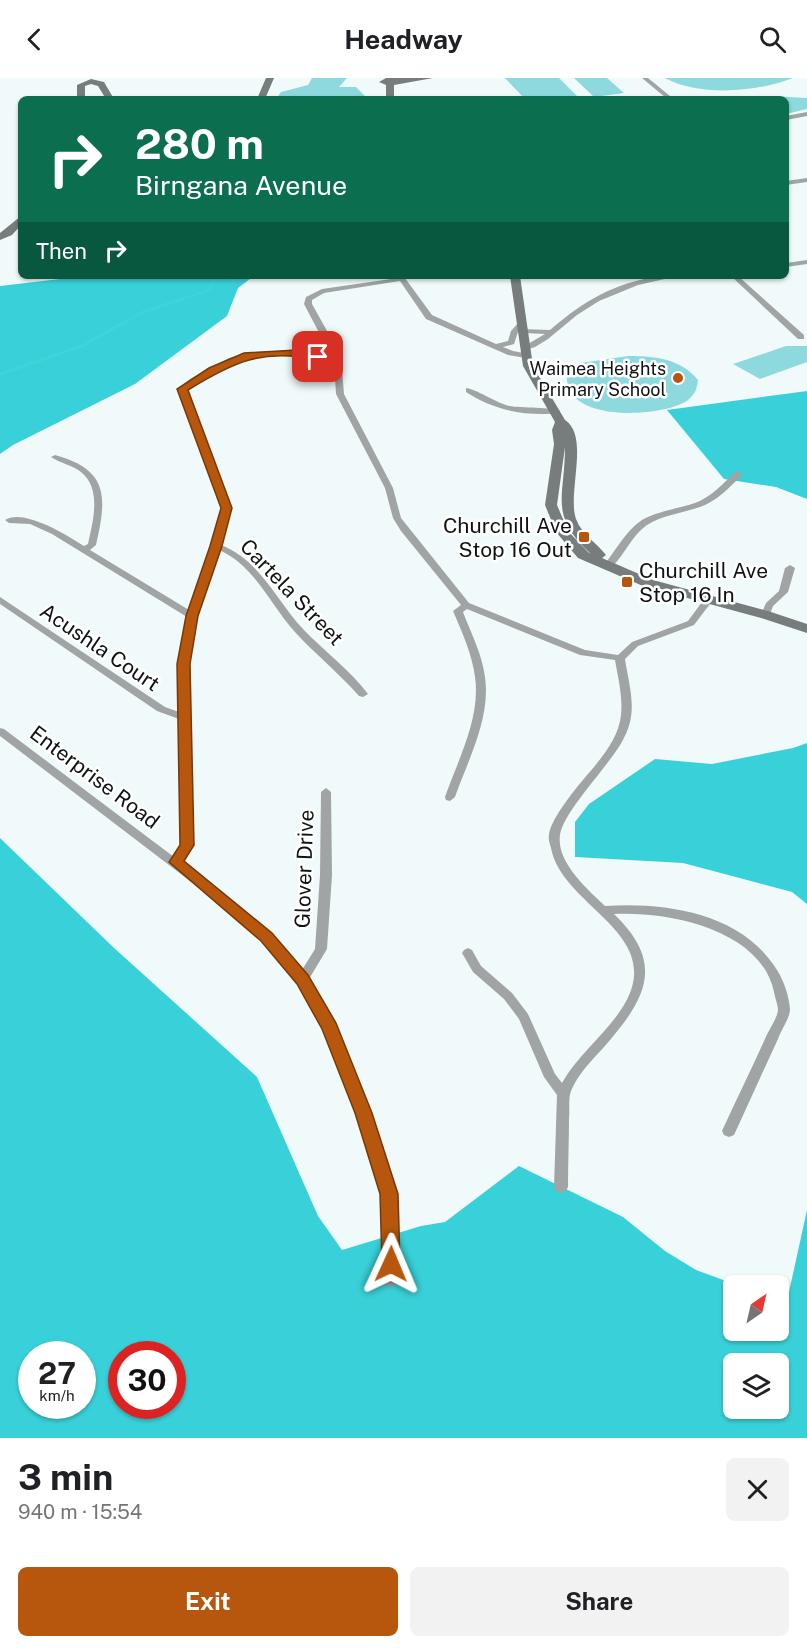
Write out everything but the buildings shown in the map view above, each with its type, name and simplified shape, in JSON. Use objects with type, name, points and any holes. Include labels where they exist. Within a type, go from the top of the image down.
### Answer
[{"type":"street","points":[[262,96],[270,78]]},
{"type":"street","points":[[390,96],[389,80],[429,78]]},
{"type":"street","points":[[645,78],[666,96]]},
{"type":"street","points":[[81,96],[81,85],[91,81],[101,84],[108,96]]},
{"type":"street","points":[[789,117],[807,114]]},
{"type":"street","points":[[789,183],[807,180]]},
{"type":"street","points":[[0,237],[9,233],[18,222]]},
{"type":"street","points":[[789,265],[807,262]]},
{"type":"street","points":[[395,279],[322,291],[309,299],[308,304],[338,362],[340,394],[389,488],[398,518],[404,529],[466,604],[583,653],[621,658]]},
{"type":"street","points":[[402,279],[429,317],[496,346],[526,352],[575,312],[597,299],[656,279]]},
{"type":"street","points":[[515,279],[530,369],[558,416],[560,444],[551,496],[554,517],[562,532],[583,555],[648,583],[766,615],[807,629]]},
{"type":"street","points":[[737,279],[801,337]]},
{"type":"street","points":[[496,346],[512,342],[515,332],[523,327],[551,332]]},
{"type":"street","points":[[176,862],[187,845],[183,664],[192,616],[225,515],[225,501],[182,389],[232,360],[253,354],[297,352],[338,362]]},
{"type":"street","points":[[470,390],[478,397],[519,411],[558,416]]},
{"type":"street","points":[[55,457],[77,464],[91,474],[94,481],[100,507],[99,517],[92,544],[84,549]]},
{"type":"street","points":[[608,566],[620,555],[628,539],[639,526],[660,516],[698,505],[717,495],[738,474]]},
{"type":"street","points":[[9,520],[42,525],[192,616]]},
{"type":"street","name":"Cartela Street","points":[[216,546],[231,550],[260,580],[297,628],[342,670],[363,694]]},
{"type":"street","points":[[766,615],[769,605],[783,592],[790,568]]},
{"type":"street","name":"Acushla Court","points":[[0,600],[161,709],[184,717]]},
{"type":"street","points":[[561,1187],[563,1093],[584,1059],[628,1007],[639,984],[639,960],[629,940],[603,910],[567,876],[559,861],[554,835],[566,808],[620,736],[626,719],[621,658],[635,644],[691,623],[708,600]]},
{"type":"street","points":[[450,797],[478,712],[481,688],[478,667],[458,612],[466,604]]},
{"type":"street","name":"Enterprise Road","points":[[0,731],[176,862],[266,937],[303,979],[330,1028],[379,1158],[389,1194],[392,1248],[390,1280]]},
{"type":"street","name":"Glover Drive","points":[[303,979],[321,949],[326,875],[326,792]]},
{"type":"street","points":[[603,910],[626,907],[690,917],[716,924],[737,935],[755,949],[770,967],[784,999],[784,1011],[729,1131]]},
{"type":"street","points":[[468,952],[477,969],[508,996],[524,1017],[550,1077],[563,1093]]},
{"type":"shaded area","points":[[312,78],[347,78],[339,87],[356,87],[365,96],[278,96],[281,92],[308,85]]},
{"type":"shaded area","points":[[505,78],[559,78],[577,96],[522,96]]},
{"type":"shaded area","points":[[574,78],[607,78],[624,93],[602,96],[593,96]]},
{"type":"shaded area","points":[[665,78],[793,78],[763,87],[711,90],[679,84]]},
{"type":"shaded area","points":[[789,97],[807,98],[807,109],[789,113]]},
{"type":"shaded area","points":[[60,279],[250,279],[238,288],[227,316],[135,384],[13,445],[0,454],[0,286]]},
{"type":"shaded area","points":[[786,346],[807,346],[807,362],[760,379],[733,364]]},
{"type":"shaded area","points":[[628,356],[657,358],[683,367],[698,380],[695,391],[688,400],[676,406],[638,413],[597,409],[581,402],[570,391],[567,376],[581,363]]},
{"type":"shaded area","points":[[807,391],[807,499],[776,487],[724,479],[667,410]]},
{"type":"shaded area","points":[[807,743],[807,904],[792,892],[683,863],[575,857],[575,822],[589,804],[655,759],[712,764],[793,748]]},
{"type":"shaded area","points":[[0,838],[113,947],[257,1077],[318,1216],[342,1250],[421,1226],[445,1222],[519,1166],[623,1217],[665,1251],[696,1270],[723,1280],[723,1341],[789,1341],[789,1292],[807,1210],[807,1438],[0,1438]]},
{"type":"waterway","points":[[178,300],[209,290],[215,279]]},
{"type":"waterway","points":[[0,374],[82,346],[141,313],[182,299]]},
{"type":"place","name":"Waimea Heights Primary School","points":[[678,378]]},
{"type":"place","name":"Churchill Ave Stop 16 Out","points":[[584,537]]},
{"type":"place","name":"Churchill Ave Stop 16 In","points":[[627,582]]},
{"type":"route","points":[[318,357],[297,352],[248,355],[212,370],[182,389],[226,508],[216,546],[192,616],[183,664],[187,845],[183,855],[176,862],[266,937],[303,979],[330,1028],[364,1113],[389,1194],[391,1264]]}]
